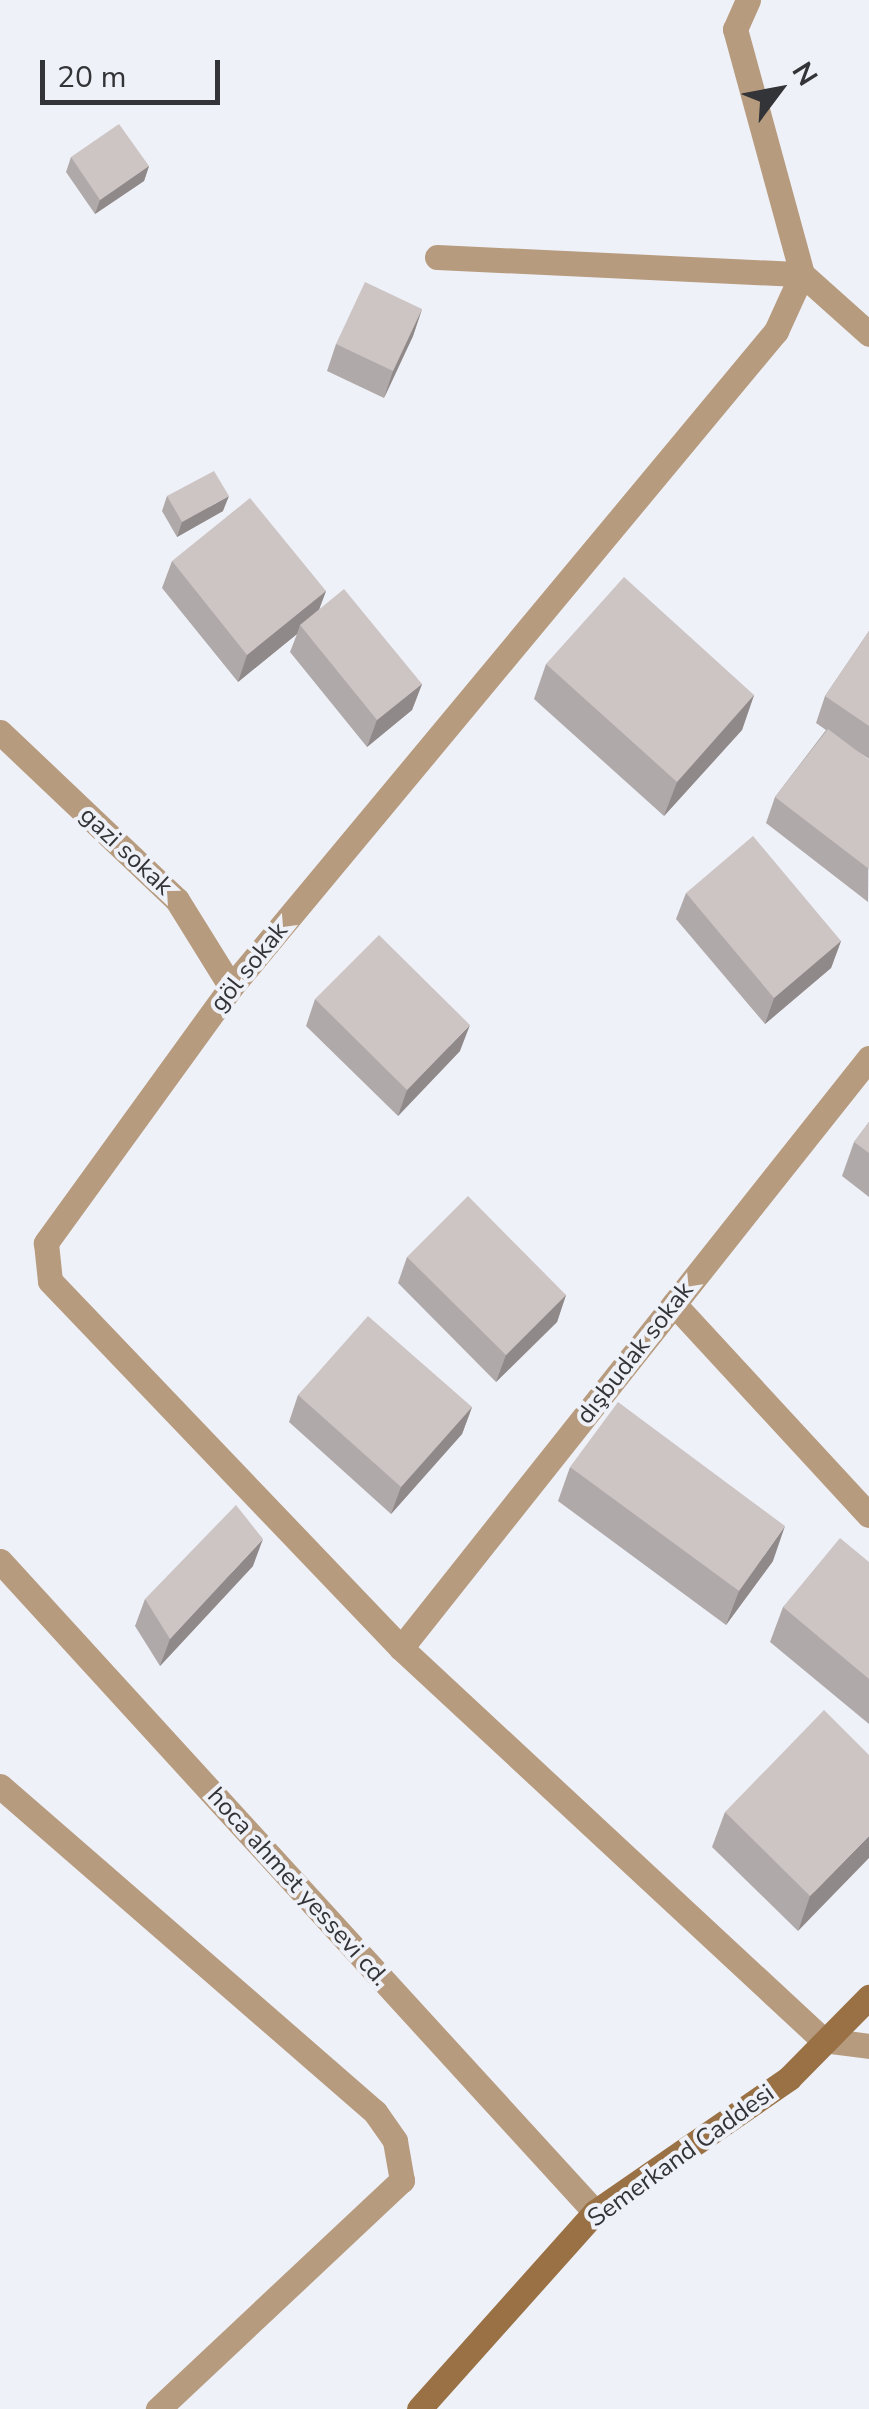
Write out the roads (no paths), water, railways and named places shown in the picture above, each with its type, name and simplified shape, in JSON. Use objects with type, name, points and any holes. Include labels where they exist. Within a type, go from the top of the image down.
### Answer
[{"type":"street","points":[[748,0],[736,29],[802,274],[869,334]]},
{"type":"street","points":[[437,257],[802,274]]},
{"type":"street","name":"göl sokak","points":[[802,274],[776,330],[232,987],[46,1243],[50,1281],[401,1648],[823,2040]]},
{"type":"street","name":"gazi sokak","points":[[0,732],[177,900],[232,987]]},
{"type":"street","name":"dışbudak sokak","points":[[401,1648],[869,1058]]},
{"type":"street","points":[[674,1304],[869,1515]]},
{"type":"street","name":"hoca ahmet yessevi cd.","points":[[0,1561],[596,2212]]},
{"type":"street","points":[[0,1786],[375,2112],[396,2141],[402,2180],[158,2409]]},
{"type":"street","name":"Semerkand Caddesi","points":[[418,2409],[596,2212],[788,2078],[869,1998]]},
{"type":"street","points":[[823,2040],[869,2046]]}]
